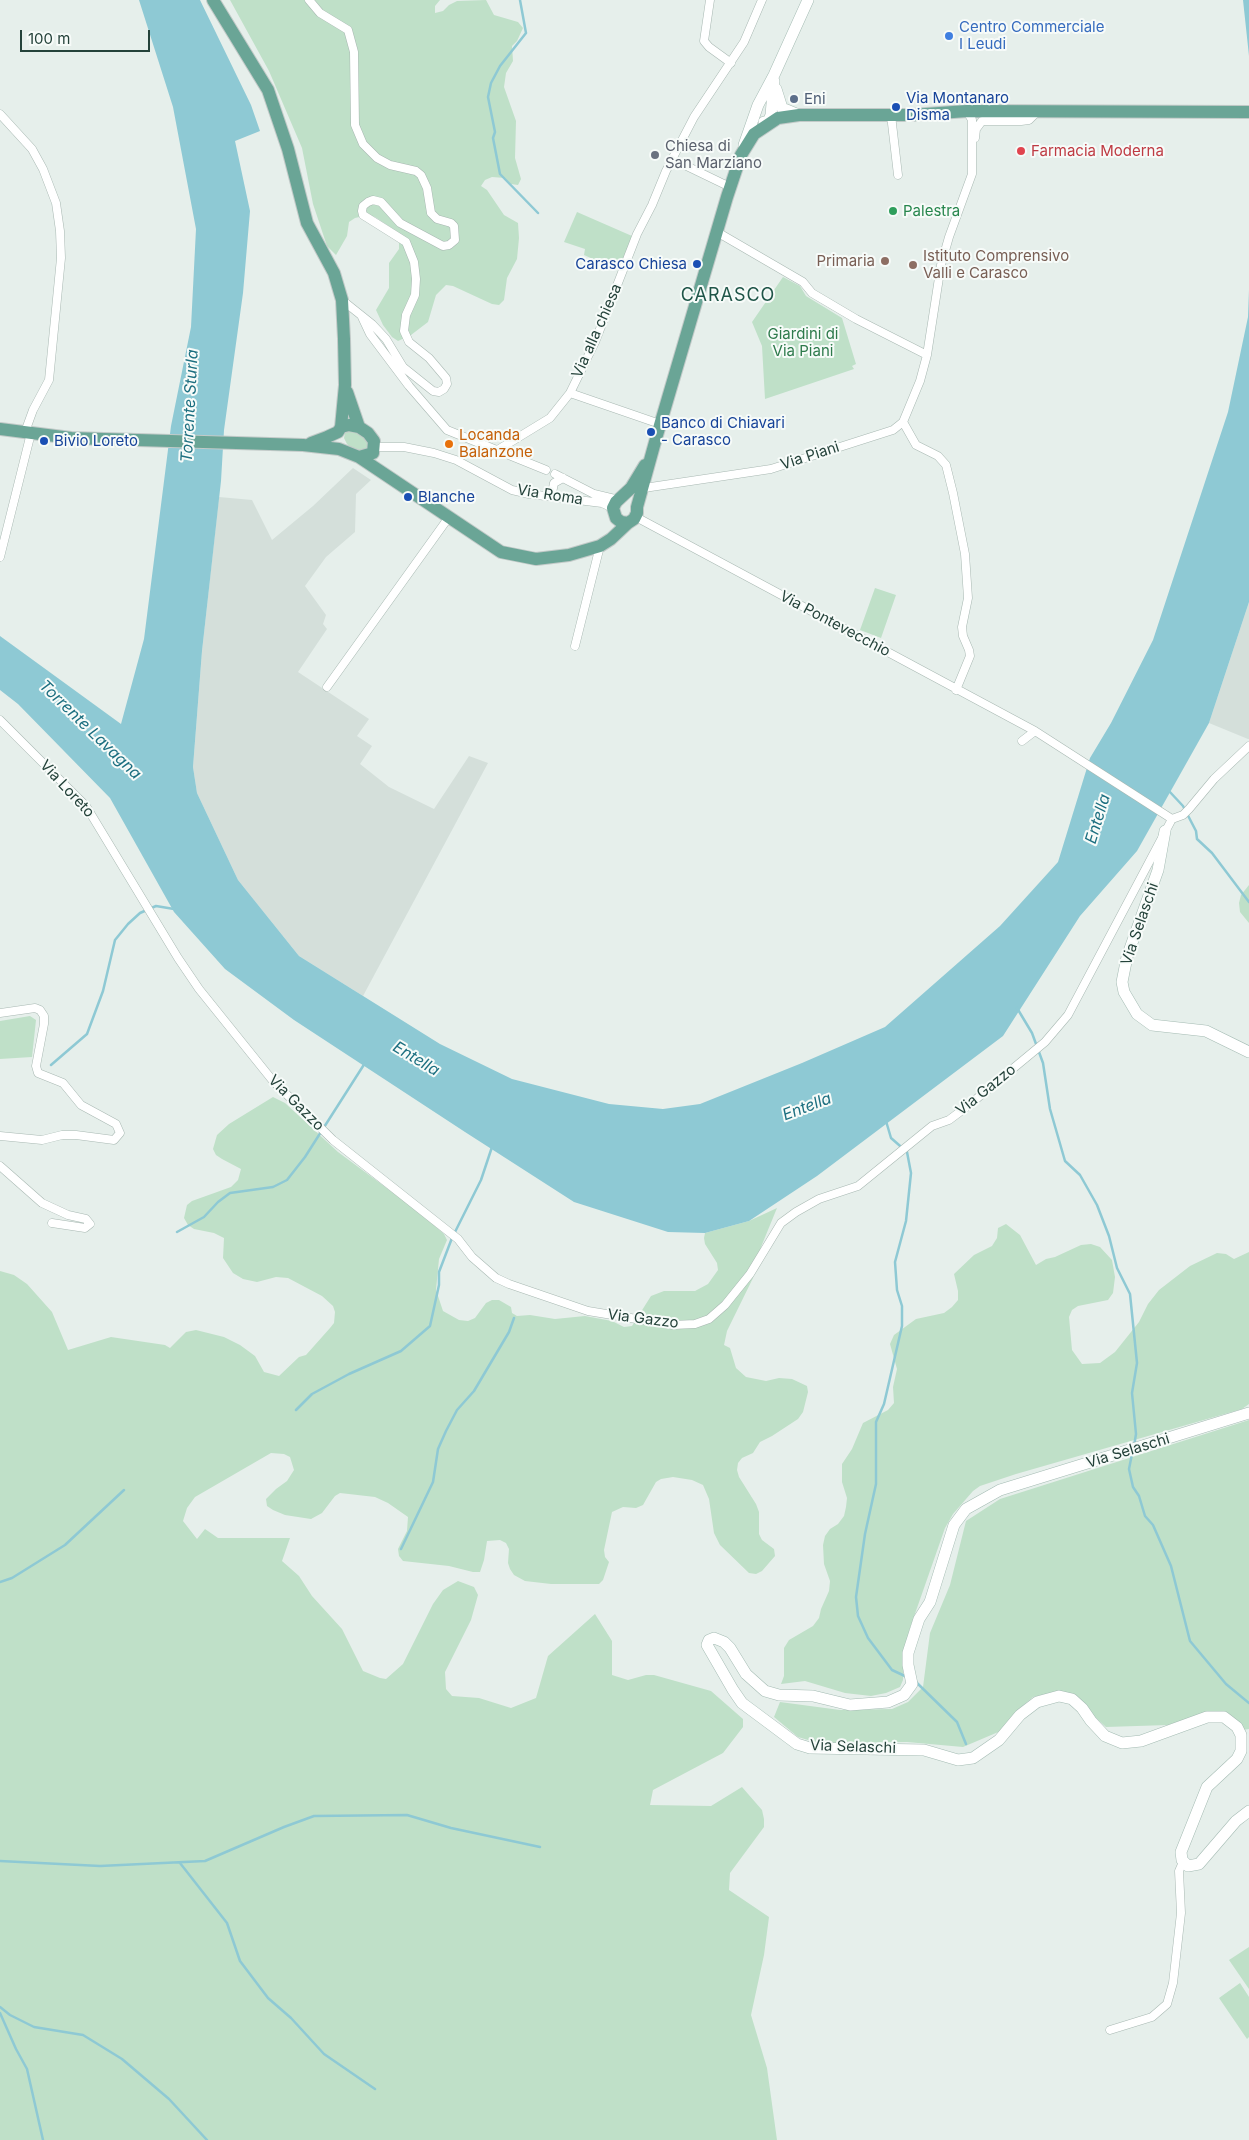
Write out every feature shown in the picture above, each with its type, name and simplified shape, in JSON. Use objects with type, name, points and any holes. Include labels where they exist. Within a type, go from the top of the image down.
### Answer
[{"type":"main road","points":[[213,0],[268,90],[288,149],[307,223],[334,273],[342,300],[345,386],[336,440],[339,449]]},
{"type":"main road","points":[[584,551],[606,533],[644,488],[660,424],[741,155],[754,134],[767,125],[778,118],[798,115],[891,115],[967,111],[1249,112]]},
{"type":"main road","points":[[345,386],[359,427]]},
{"type":"main road","points":[[303,445],[314,442],[348,424],[359,427],[368,433],[374,441],[374,450],[395,481]]},
{"type":"main road","points":[[0,429],[70,438],[303,445],[339,449],[359,457],[501,552],[518,557],[536,559],[555,558],[584,551],[600,546],[611,539],[655,442]]},
{"type":"main road","points":[[359,457],[374,450]]},
{"type":"street","points":[[309,0],[320,13],[348,30],[354,52],[356,125],[363,144],[378,158],[390,165],[416,171],[422,175],[427,188],[431,213],[437,219],[451,223],[454,226],[455,240],[449,245],[443,246],[400,223],[381,202],[373,200],[368,202],[363,206],[362,211],[364,215],[406,242],[414,262],[416,279],[415,295],[406,315],[405,335],[409,342],[429,358],[446,378],[447,384],[444,389],[439,392],[433,391],[403,367],[386,339],[342,300]]},
{"type":"street","points":[[710,0],[704,42],[731,62]]},
{"type":"street","name":"Via alla chiesa","points":[[496,451],[550,418],[570,393],[595,342],[637,234],[673,157],[694,117],[744,42],[762,0]]},
{"type":"street","points":[[741,155],[758,105],[774,75],[808,0]]},
{"type":"street","points":[[774,75],[776,94],[782,108],[798,115]]},
{"type":"street","points":[[758,105],[761,119],[767,125],[771,115],[774,75]]},
{"type":"street","points":[[956,690],[970,656],[962,627],[968,598],[965,554],[957,510],[946,465],[938,456],[916,445],[904,422],[920,381],[927,356],[941,265],[972,174],[972,120],[967,111]]},
{"type":"street","points":[[972,154],[976,130],[982,122],[1029,120],[1038,111]]},
{"type":"street","points":[[0,114],[32,149],[43,168],[56,203],[61,258],[50,380],[33,410],[0,557]]},
{"type":"street","points":[[891,115],[898,174]]},
{"type":"street","points":[[673,157],[730,188]]},
{"type":"street","points":[[717,232],[803,282],[812,293],[856,319],[927,356]]},
{"type":"street","points":[[361,315],[370,334],[409,386],[447,430],[546,470]]},
{"type":"street","points":[[570,393],[660,424]]},
{"type":"street","name":"Via Piani","points":[[644,488],[771,469],[893,430],[904,422]]},
{"type":"street","name":"Via Roma","points":[[374,450],[404,448],[434,453],[456,460],[512,490],[602,503],[624,510]]},
{"type":"street","points":[[555,474],[624,510]]},
{"type":"street","points":[[554,497],[552,493],[554,483],[563,478]]},
{"type":"street","name":"Via Pontevecchio","points":[[624,510],[1036,732],[1170,817]]},
{"type":"street","points":[[327,687],[449,517]]},
{"type":"street","points":[[575,646],[600,546]]},
{"type":"street","name":"Via Loreto","points":[[0,720],[86,806],[139,892]]},
{"type":"street","points":[[1022,741],[1036,732]]},
{"type":"street","points":[[1170,817],[1183,815],[1214,780],[1249,746]]},
{"type":"street","name":"Via Gazzo","points":[[139,892],[178,958],[199,989],[273,1081],[333,1140],[458,1239],[472,1257],[488,1271],[509,1284],[588,1311],[673,1325],[695,1324],[709,1319],[725,1305],[750,1274],[781,1223],[819,1199],[858,1186],[932,1126],[949,1120],[969,1105],[1045,1042],[1068,1015],[1165,831],[1170,817]]},
{"type":"street","name":"Via Selaschi","points":[[1165,831],[1158,870],[1127,957],[1122,982],[1124,992],[1137,1014],[1152,1025],[1206,1031],[1249,1052]]},
{"type":"street","points":[[0,1013],[35,1008],[40,1010],[44,1016],[44,1024],[36,1066],[38,1073],[63,1083],[81,1105],[116,1124],[120,1133],[114,1140],[76,1134],[42,1140],[0,1136]]},
{"type":"street","points":[[0,1166],[42,1203],[68,1215],[88,1220],[90,1225],[85,1228],[52,1223]]},
{"type":"street","name":"Via Selaschi","points":[[1183,1862],[1181,1852],[1207,1787],[1237,1759],[1241,1751],[1241,1735],[1237,1727],[1224,1717],[1207,1717],[1141,1741],[1122,1743],[1105,1736],[1072,1699],[1059,1696],[1037,1702],[1020,1715],[999,1740],[973,1758],[958,1760],[924,1750],[810,1748],[797,1744],[742,1703],[707,1645],[709,1640],[714,1638],[724,1642],[730,1648],[746,1674],[765,1691],[779,1695],[813,1696],[850,1705],[888,1702],[904,1695],[912,1684],[908,1665],[908,1653],[919,1619],[933,1594],[954,1526],[966,1509],[1000,1490],[1249,1413]]},
{"type":"street","points":[[1110,2030],[1152,2017],[1167,2004],[1172,1983],[1181,1912],[1179,1870],[1183,1862],[1192,1866],[1199,1864],[1236,1821],[1249,1811]]},
{"type":"shaded area","points":[[353,468],[371,480],[356,494],[355,532],[326,557],[305,586],[326,615],[323,624],[327,629],[298,672],[369,719],[357,736],[372,746],[360,764],[389,787],[434,809],[469,756],[488,763],[363,996],[299,956],[238,880],[197,793],[193,767],[202,651],[219,497],[252,500],[272,540],[313,506]]},
{"type":"shaded area","points":[[1249,602],[1249,739],[1248,739],[1209,723]]},
{"type":"green space","points":[[230,0],[440,0],[435,6],[435,13],[443,11],[457,1],[486,0],[494,15],[518,22],[523,28],[517,41],[512,46],[513,61],[506,73],[504,87],[516,121],[515,158],[521,179],[518,185],[511,184],[505,178],[492,177],[485,180],[481,186],[487,190],[504,215],[518,223],[517,259],[507,278],[504,300],[499,305],[492,304],[453,286],[446,285],[436,295],[428,322],[411,335],[398,341],[392,337],[383,325],[376,310],[389,288],[389,263],[399,249],[399,233],[375,217],[368,215],[355,218],[349,222],[347,236],[336,255],[327,246],[313,204],[302,148],[269,71]]},
{"type":"green space","points":[[577,212],[632,236],[622,265],[616,262],[613,268],[584,255],[585,249],[564,242]]},
{"type":"green space","name":"Giardini di Via Piani","points":[[783,277],[800,286],[806,296],[842,318],[856,364],[852,366],[854,369],[765,399],[762,346],[752,322]]},
{"type":"green space","points":[[350,431],[360,434],[367,440],[370,445],[365,452],[352,449],[347,444],[344,438],[345,433]]},
{"type":"green space","points":[[875,588],[896,595],[881,638],[860,630]]},
{"type":"green space","points":[[1249,885],[1249,923],[1240,912],[1239,903],[1241,895]]},
{"type":"green space","points":[[30,1016],[36,1020],[32,1057],[0,1059],[0,1021]]},
{"type":"green space","points":[[273,1097],[285,1103],[338,1152],[419,1212],[444,1234],[447,1240],[439,1259],[436,1290],[443,1311],[459,1320],[468,1321],[475,1318],[486,1303],[492,1300],[499,1300],[511,1307],[512,1313],[517,1316],[530,1315],[555,1319],[585,1316],[612,1321],[624,1327],[632,1326],[651,1296],[664,1291],[695,1291],[708,1284],[718,1270],[717,1263],[705,1244],[705,1233],[749,1221],[777,1208],[761,1247],[753,1278],[727,1331],[724,1345],[730,1348],[736,1368],[746,1377],[766,1381],[779,1378],[792,1379],[807,1386],[808,1392],[803,1412],[798,1419],[760,1442],[753,1453],[742,1458],[738,1463],[739,1477],[759,1512],[759,1534],[762,1540],[774,1549],[775,1556],[762,1571],[756,1574],[749,1573],[720,1545],[714,1533],[709,1499],[703,1485],[692,1480],[673,1477],[656,1482],[643,1505],[636,1508],[623,1507],[612,1512],[604,1550],[605,1557],[609,1562],[603,1580],[599,1584],[551,1584],[525,1581],[514,1575],[510,1569],[508,1563],[509,1549],[506,1543],[500,1540],[487,1541],[480,1572],[449,1566],[403,1561],[399,1556],[398,1549],[407,1531],[408,1517],[388,1503],[375,1497],[340,1493],[335,1496],[322,1513],[311,1519],[285,1515],[267,1506],[266,1499],[287,1481],[294,1470],[290,1457],[284,1454],[271,1453],[195,1497],[187,1508],[183,1521],[197,1539],[205,1529],[218,1538],[290,1538],[282,1561],[299,1576],[312,1596],[342,1629],[363,1671],[380,1678],[386,1679],[403,1664],[433,1604],[443,1590],[458,1581],[474,1587],[478,1595],[471,1620],[445,1672],[446,1689],[452,1696],[479,1698],[511,1708],[536,1698],[548,1656],[595,1614],[612,1641],[612,1675],[628,1680],[646,1675],[654,1675],[711,1691],[743,1719],[743,1727],[723,1753],[653,1790],[650,1805],[711,1806],[742,1787],[762,1810],[764,1827],[730,1873],[729,1890],[769,1917],[764,1955],[751,2015],[767,2068],[777,2140],[0,2140],[0,1271],[14,1275],[27,1284],[52,1312],[68,1350],[111,1337],[165,1345],[170,1348],[186,1332],[196,1330],[224,1337],[240,1345],[255,1356],[264,1372],[279,1376],[299,1357],[306,1355],[334,1323],[335,1312],[333,1306],[322,1296],[288,1278],[276,1277],[257,1282],[243,1279],[233,1273],[223,1258],[224,1238],[214,1233],[194,1229],[188,1225],[184,1218],[187,1205],[192,1201],[231,1187],[238,1180],[241,1169],[216,1155],[213,1149],[217,1135],[229,1124]]},
{"type":"green space","points":[[1006,1224],[1020,1235],[1036,1265],[1081,1245],[1091,1244],[1100,1247],[1112,1260],[1115,1277],[1113,1293],[1108,1300],[1078,1306],[1072,1310],[1069,1317],[1072,1350],[1082,1364],[1100,1363],[1115,1352],[1139,1322],[1148,1304],[1159,1290],[1190,1266],[1217,1253],[1226,1254],[1234,1259],[1249,1252],[1249,1404],[1242,1409],[980,1486],[973,1491],[953,1514],[945,1528],[910,1628],[904,1655],[903,1680],[900,1687],[886,1693],[871,1696],[845,1693],[805,1681],[781,1684],[784,1676],[784,1648],[789,1640],[813,1626],[819,1618],[829,1591],[830,1581],[824,1564],[823,1545],[825,1536],[830,1529],[838,1524],[844,1516],[847,1498],[842,1482],[842,1464],[852,1449],[863,1423],[888,1410],[894,1403],[893,1387],[897,1369],[890,1344],[894,1335],[916,1319],[944,1313],[952,1307],[958,1300],[954,1274],[974,1255],[992,1246],[997,1238],[998,1228]]},
{"type":"green space","points":[[1249,1420],[1249,1729],[1243,1730],[1233,1720],[1187,1719],[1168,1725],[1106,1727],[1077,1696],[1055,1692],[1033,1697],[1018,1710],[1003,1730],[963,1747],[907,1742],[818,1743],[798,1737],[774,1717],[780,1702],[840,1710],[892,1709],[908,1702],[923,1687],[930,1633],[950,1585],[966,1521],[1000,1499]]},
{"type":"green space","points":[[1249,1947],[1249,1989],[1229,1960]]},
{"type":"green space","points":[[1240,1983],[1249,1997],[1249,2037],[1247,2039],[1219,1998]]},
{"type":"water","points":[[139,0],[200,0],[251,105],[260,131],[235,141],[250,211],[243,293],[224,430],[221,481],[202,651],[193,767],[197,793],[238,880],[299,956],[440,1044],[512,1079],[609,1104],[663,1109],[700,1104],[885,1027],[1000,926],[1058,862],[1090,758],[1111,723],[1153,640],[1228,412],[1248,317],[1249,290],[1249,602],[1209,723],[1137,851],[1080,916],[1003,1036],[817,1176],[749,1221],[705,1233],[668,1232],[574,1202],[294,1020],[225,969],[174,912],[110,798],[18,704],[0,690],[0,636],[121,724],[144,639],[171,426],[191,327],[196,229],[173,107]]},
{"type":"water","points":[[1243,0],[1249,0],[1249,56]]},
{"type":"waterway","points":[[520,0],[526,33],[500,66],[491,83],[488,97],[495,132],[493,138],[500,174],[538,213]]},
{"type":"waterway","points":[[1169,791],[1183,806],[1196,831],[1197,839],[1212,853],[1249,902]]},
{"type":"waterway","points":[[51,1065],[87,1034],[103,991],[115,940],[140,913],[156,906],[174,909]]},
{"type":"waterway","points":[[1017,1008],[1032,1033],[1043,1063],[1050,1109],[1065,1161],[1080,1175],[1097,1205],[1109,1236],[1117,1268],[1130,1294],[1137,1363],[1132,1393],[1136,1434],[1134,1446]]},
{"type":"waterway","points":[[177,1232],[204,1217],[218,1202],[230,1193],[273,1187],[287,1180],[305,1157],[365,1063]]},
{"type":"waterway","points":[[886,1121],[891,1138],[907,1152],[911,1173],[906,1221],[895,1262],[897,1290],[902,1306],[902,1326],[884,1404],[876,1422],[876,1484],[865,1534],[856,1597],[858,1616],[868,1638],[892,1670],[907,1677]]},
{"type":"waterway","points":[[296,1410],[312,1394],[349,1374],[401,1351],[430,1326],[439,1285],[439,1272],[452,1238],[481,1180],[492,1147]]},
{"type":"waterway","points":[[401,1549],[433,1482],[438,1449],[446,1431],[457,1410],[474,1391],[509,1332],[514,1318]]},
{"type":"waterway","points":[[1132,1454],[1129,1469],[1133,1487],[1139,1496],[1145,1516],[1153,1525],[1171,1566],[1190,1641],[1226,1684],[1249,1703]]},
{"type":"waterway","points":[[0,1582],[12,1578],[65,1545],[124,1490]]},
{"type":"waterway","points":[[916,1682],[957,1722],[966,1744]]},
{"type":"waterway","points":[[0,1861],[100,1866],[205,1861],[314,1816],[407,1815],[451,1828],[540,1847]]},
{"type":"waterway","points":[[180,1863],[227,1923],[240,1961],[268,1998],[291,2018],[324,2054],[375,2089]]},
{"type":"waterway","points":[[0,2007],[10,2015],[34,2027],[83,2035],[122,2059],[169,2099],[207,2140]]},
{"type":"waterway","points":[[0,2013],[27,2069],[43,2140]]},
{"type":"place","name":"Centro Commerciale I Leudi","points":[[949,36]]},
{"type":"place","name":"Eni","points":[[794,99]]},
{"type":"place","name":"Via Montanaro Disma","points":[[896,107]]},
{"type":"place","name":"Farmacia Moderna","points":[[1021,151]]},
{"type":"place","name":"Chiesa di San Marziano","points":[[655,155]]},
{"type":"place","name":"Palestra","points":[[893,211]]},
{"type":"place","name":"Primaria","points":[[885,261]]},
{"type":"place","name":"Carasco Chiesa","points":[[697,264]]},
{"type":"place","name":"Istituto Comprensivo Valli e Carasco","points":[[913,265]]},
{"type":"place","name":"Banco di Chiavari - Carasco","points":[[651,432]]},
{"type":"place","name":"Bivio Loreto","points":[[44,441]]},
{"type":"place","name":"Locanda Balanzone","points":[[449,444]]},
{"type":"place","name":"Blanche","points":[[408,497]]},
{"type":"district","name":"CARASCO","points":[[728,296]]},
{"type":"water label","name":"Torrente Sturla","points":[[190,406]]},
{"type":"water label","name":"Torrente Lavagna","points":[[90,730]]},
{"type":"water label","name":"Entella","points":[[1098,819]]},
{"type":"water label","name":"Entella","points":[[416,1059]]},
{"type":"water label","name":"Entella","points":[[807,1107]]}]
